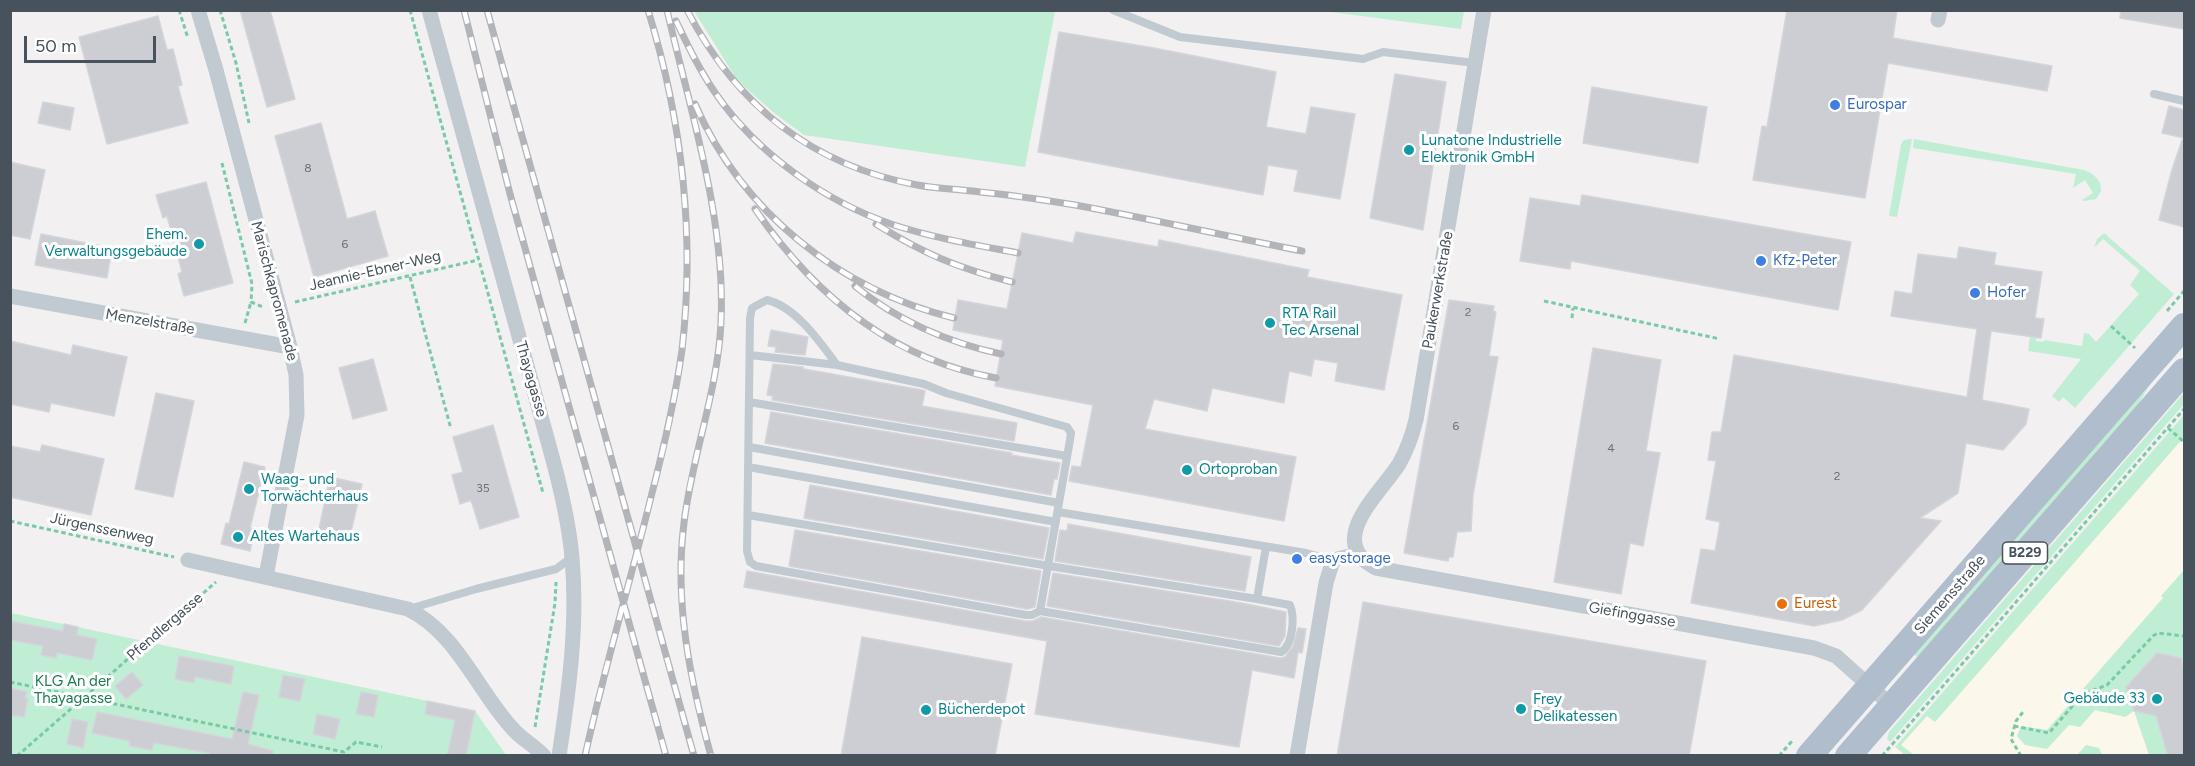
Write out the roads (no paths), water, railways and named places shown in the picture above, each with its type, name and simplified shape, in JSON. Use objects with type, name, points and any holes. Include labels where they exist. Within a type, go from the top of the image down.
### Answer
[{"type":"main road","name":"Siemensstraße","points":[[1809,756],[2184,326]]},
{"type":"main road","name":"Siemensstraße","points":[[1848,756],[2184,371]]},
{"type":"street","name":"Marischkapromenade","points":[[198,10],[216,70],[296,375],[297,416],[266,576]]},
{"type":"street","name":"Thayagasse","points":[[429,10],[562,495],[572,557],[574,628],[568,696],[559,756]]},
{"type":"street","name":"Paukerwerkstraße","points":[[1358,554],[1354,539],[1357,523],[1402,458],[1410,442],[1416,420],[1484,10]]},
{"type":"street","name":"Menzelstraße","points":[[10,296],[290,347]]},
{"type":"street","points":[[1297,756],[1326,582],[1333,560],[1358,554]]},
{"type":"street","name":"Giefinggasse","points":[[1358,554],[1376,568],[1814,648],[1836,656],[1892,706]]},
{"type":"street","points":[[188,560],[408,609],[420,615],[444,637],[511,728],[544,756]]},
{"type":"lane","points":[[1113,10],[1180,37],[1363,58],[1383,52],[1475,63]]},
{"type":"lane","points":[[2154,94],[2184,101]]},
{"type":"lane","points":[[748,515],[1290,605],[1292,609],[1289,645],[1281,652],[1040,611],[1026,615],[756,566],[750,562],[747,551],[752,308],[766,300],[776,302],[809,328],[837,365]]},
{"type":"lane","points":[[750,355],[837,365],[924,384],[946,393],[1067,428],[1071,433],[1040,611]]},
{"type":"lane","points":[[749,402],[1067,456]]},
{"type":"lane","points":[[748,447],[1333,560]]},
{"type":"lane","points":[[748,467],[1056,522]]},
{"type":"lane","points":[[1257,599],[1266,547]]},
{"type":"lane","points":[[408,609],[556,569],[572,557]]},
{"type":"railway","points":[[464,10],[510,194],[666,756]]},
{"type":"railway","points":[[487,10],[694,756]]},
{"type":"railway","points":[[585,756],[660,463],[676,388],[686,307],[687,264],[683,178],[669,94],[648,10]]},
{"type":"railway","points":[[667,10],[696,126],[712,205],[721,283],[719,348],[688,498],[681,553],[686,641],[711,756]]},
{"type":"railway","points":[[687,10],[729,75],[753,102],[781,126],[811,146],[843,163],[879,176],[917,185],[1075,205],[1302,251]]},
{"type":"railway","points":[[676,21],[705,76],[733,116],[751,136],[794,173],[843,203],[894,225],[1018,253]]},
{"type":"railway","points":[[695,104],[715,143],[739,179],[768,212],[799,241],[834,266],[872,288],[912,305],[954,318]]},
{"type":"railway","points":[[755,209],[803,269],[858,319],[922,356],[958,369],[996,378]]},
{"type":"railway","points":[[876,224],[942,259],[1012,282]]},
{"type":"railway","points":[[855,286],[888,309],[924,329],[962,344],[1001,354]]},
{"type":"place","name":"Eurospar","points":[[1835,105]]},
{"type":"place","name":"Lunatone Industrielle Elektronik GmbH","points":[[1409,150]]},
{"type":"place","name":"Ehem. Verwaltungsgebäude","points":[[199,244]]},
{"type":"place","name":"Kfz-Peter","points":[[1761,261]]},
{"type":"place","name":"Hofer","points":[[1975,293]]},
{"type":"place","name":"RTA Rail Tec Arsenal","points":[[1270,323]]},
{"type":"place","name":"Ortoproban","points":[[1187,470]]},
{"type":"place","name":"Waag- und Torwächterhaus","points":[[249,489]]},
{"type":"place","name":"Altes Wartehaus","points":[[238,537]]},
{"type":"place","name":"easystorage","points":[[1297,559]]},
{"type":"place","name":"Eurest","points":[[1782,604]]},
{"type":"place","name":"Gebäude 33","points":[[2157,699]]},
{"type":"place","name":"Frey Delikatessen","points":[[1521,709]]},
{"type":"place","name":"Bücherdepot","points":[[926,710]]},
{"type":"park label","name":"KLG An der Thayagasse","points":[[73,690]]}]
